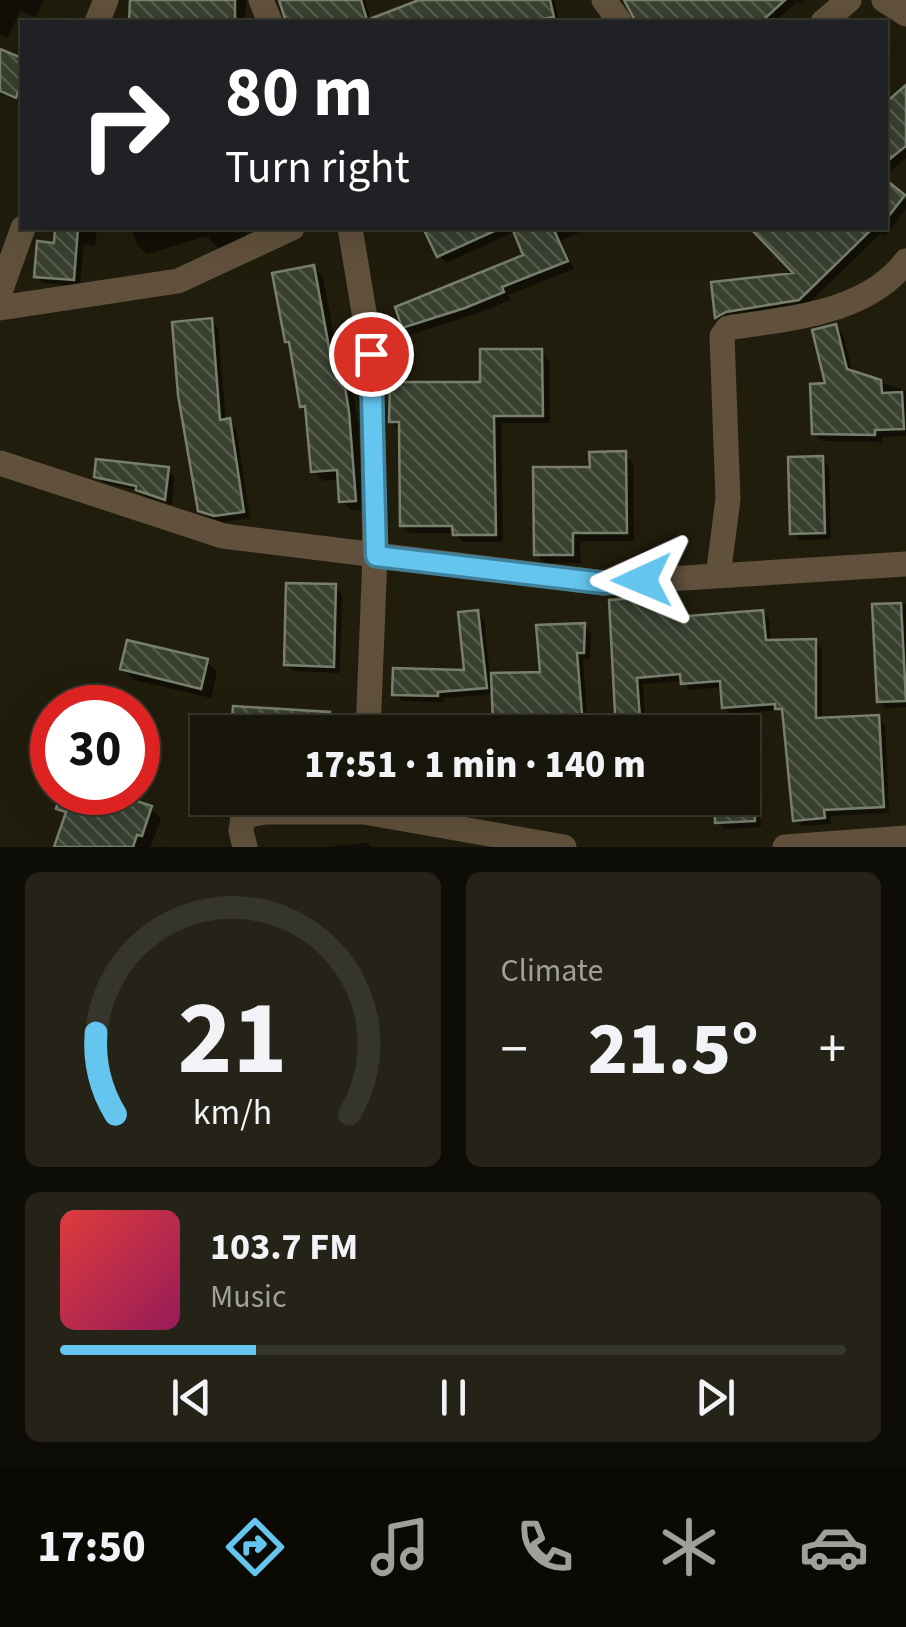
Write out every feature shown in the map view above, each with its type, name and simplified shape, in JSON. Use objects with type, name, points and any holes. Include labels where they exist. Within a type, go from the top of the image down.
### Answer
[{"type":"street","points":[[825,20],[848,0]]},
{"type":"street","points":[[884,0],[906,14]]},
{"type":"street","points":[[0,292],[22,230]]},
{"type":"street","points":[[0,308],[178,280],[288,230]]},
{"type":"street","points":[[350,230],[371,354],[376,556],[369,715]]},
{"type":"street","points":[[718,576],[728,500],[722,336],[728,328],[828,312],[895,275],[906,261]]},
{"type":"street","points":[[0,463],[223,536],[604,583],[906,564]]},
{"type":"street","points":[[244,847],[243,816],[249,815]]},
{"type":"street","points":[[409,815],[548,846]]},
{"type":"street","points":[[785,847],[906,838]]},
{"type":"building","points":[[130,0],[235,0],[235,20],[129,20]]},
{"type":"building","points":[[279,0],[361,0],[367,20],[285,20]]},
{"type":"building","points":[[419,0],[550,0],[554,17],[367,20]]},
{"type":"building","points":[[624,0],[785,0],[763,20],[635,20]]},
{"type":"building","points":[[0,49],[20,57],[20,87],[16,98],[0,91]]},
{"type":"building","points":[[906,85],[906,146],[888,161],[888,100]]},
{"type":"building","points":[[888,181],[905,195],[888,217]]},
{"type":"building","points":[[55,230],[78,230],[74,280],[34,277],[37,241],[54,243]]},
{"type":"building","points":[[424,230],[497,230],[437,257]]},
{"type":"building","points":[[513,230],[554,230],[568,261],[502,287],[504,292],[465,308],[402,328],[395,307],[523,255]]},
{"type":"building","points":[[752,230],[871,230],[799,300],[726,312],[715,318],[711,282],[793,273]]},
{"type":"building","points":[[314,265],[332,364],[341,362],[356,501],[339,502],[337,470],[311,472],[305,406],[300,407],[272,273]]},
{"type":"building","points":[[212,318],[220,420],[230,418],[244,512],[214,516],[198,511],[178,395],[172,322]]},
{"type":"building","points":[[836,324],[847,369],[881,380],[882,393],[902,392],[904,429],[875,430],[875,435],[812,434],[810,384],[825,383],[812,330]]},
{"type":"building","points":[[480,349],[542,349],[543,416],[494,416],[496,535],[453,535],[452,526],[400,526],[399,422],[389,422],[390,382],[480,382]]},
{"type":"building","points":[[626,451],[627,533],[573,533],[573,555],[534,555],[533,467],[590,467],[589,452]]},
{"type":"building","points":[[823,456],[825,533],[790,534],[788,457]]},
{"type":"building","points":[[96,459],[169,467],[165,500],[136,490],[136,486],[94,477]]},
{"type":"building","points":[[286,583],[336,584],[334,667],[284,665]]},
{"type":"building","points":[[673,595],[675,617],[763,610],[766,640],[816,639],[816,718],[879,715],[884,807],[824,810],[825,818],[793,821],[782,709],[775,709],[775,704],[722,708],[720,681],[681,684],[680,674],[637,678],[640,715],[615,715],[609,600]]},
{"type":"building","points":[[901,603],[906,701],[877,702],[872,604]]},
{"type":"building","points":[[478,610],[487,688],[438,692],[438,696],[392,695],[393,668],[464,670],[458,612]]},
{"type":"building","points":[[585,623],[584,653],[577,653],[582,715],[493,715],[491,673],[540,672],[536,625]]},
{"type":"building","points":[[127,640],[208,659],[201,689],[120,669]]},
{"type":"building","points":[[233,706],[330,712],[330,715],[232,715]]},
{"type":"building","points":[[65,815],[149,815],[142,836],[137,835],[133,847],[54,847]]},
{"type":"building","points":[[715,815],[755,815],[755,821],[715,823]]},
{"type":"route","points":[[371,354],[376,556],[604,583],[642,580]]}]
